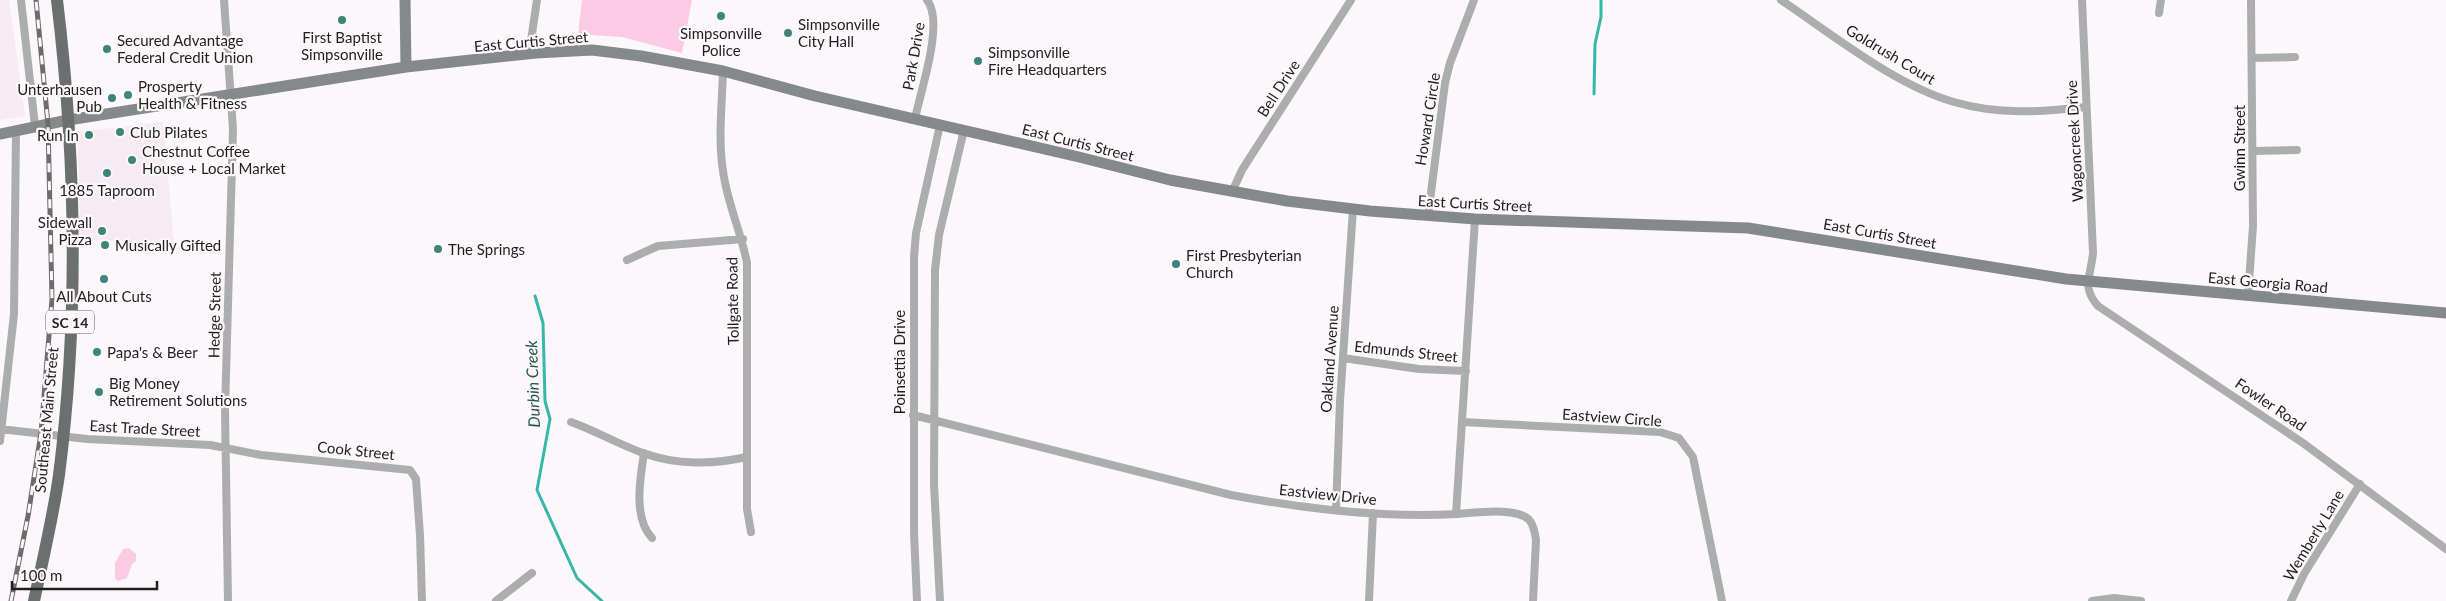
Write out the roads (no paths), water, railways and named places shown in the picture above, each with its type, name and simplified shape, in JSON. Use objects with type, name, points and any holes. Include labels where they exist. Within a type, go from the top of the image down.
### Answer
[{"type":"main road","name":"SC 14","points":[[57,0],[68,120]]},
{"type":"main road","points":[[405,0],[406,66]]},
{"type":"main road","name":"East Curtis Street","points":[[0,134],[68,120],[406,66],[577,50],[619,52],[723,72],[1170,180],[1287,202],[1475,219],[1748,228],[1793,233],[1985,267],[2088,280]]},
{"type":"main road","name":"Southeast Main Street","points":[[34,601],[51,522],[63,436],[69,364],[72,194],[68,120]]},
{"type":"main road","name":"East Georgia Road","points":[[2088,280],[2446,313]]},
{"type":"street","points":[[21,0],[35,126]]},
{"type":"street","name":"Hedge Street","points":[[224,0],[232,129],[226,449],[228,601]]},
{"type":"street","points":[[529,54],[537,0]]},
{"type":"street","name":"Park Drive","points":[[915,119],[931,50],[934,17],[927,0]]},
{"type":"street","name":"Bell Drive","points":[[1232,192],[1242,170],[1351,0]]},
{"type":"street","name":"Howard Circle","points":[[1428,216],[1445,83],[1474,0]]},
{"type":"street","name":"Goldrush Court","points":[[1781,0],[1889,72],[1936,96],[1971,106],[2007,111],[2040,112],[2086,108]]},
{"type":"street","name":"Wagoncreek Drive","points":[[2082,0],[2093,253],[2088,280]]},
{"type":"street","points":[[2159,13],[2161,0]]},
{"type":"street","name":"Gwinn Street","points":[[2248,296],[2253,226],[2251,0]]},
{"type":"street","points":[[2253,58],[2295,57]]},
{"type":"street","name":"Tollgate Road","points":[[723,72],[722,169],[725,186],[743,239],[747,263],[746,457],[747,509],[752,532]]},
{"type":"street","name":"Poinsettia Drive","points":[[917,601],[913,415],[914,257],[916,233],[940,125]]},
{"type":"street","points":[[940,601],[934,421],[936,261],[939,235],[964,130]]},
{"type":"street","points":[[0,441],[14,314],[16,131]]},
{"type":"street","points":[[2253,151],[2297,150]]},
{"type":"street","name":"Oakland Avenue","points":[[1336,510],[1342,358],[1353,209]]},
{"type":"street","points":[[1475,219],[1456,514],[1506,512],[1521,514],[1529,519],[1536,540],[1533,601]]},
{"type":"street","points":[[627,260],[658,246],[743,239]]},
{"type":"street","name":"Fowler Road","points":[[2088,280],[2087,287],[2091,298],[2098,306],[2241,400],[2360,484],[2446,550]]},
{"type":"street","name":"Edmunds Street","points":[[1342,358],[1419,369],[1466,371]]},
{"type":"street","name":"Eastview Drive","points":[[913,415],[1231,495],[1373,514],[1456,514]]},
{"type":"street","points":[[571,422],[644,453],[683,462],[721,463],[746,457]]},
{"type":"street","name":"Eastview Circle","points":[[1462,422],[1660,432],[1679,438],[1693,457],[1722,601]]},
{"type":"street","name":"East Trade Street","points":[[1,429],[63,436],[210,445],[226,449]]},
{"type":"street","name":"Cook Street","points":[[226,449],[262,455],[406,469],[413,472],[416,479],[420,535],[422,601]]},
{"type":"street","points":[[644,453],[641,471],[641,517],[645,530],[652,538]]},
{"type":"street","name":"Wemberly Lane","points":[[2291,601],[2304,574],[2360,484]]},
{"type":"street","points":[[1369,601],[1373,514]]},
{"type":"street","points":[[496,601],[532,573]]},
{"type":"street","points":[[2092,601],[2114,598],[2141,601]]},
{"type":"waterway","points":[[1594,94],[1595,44],[1601,17],[1601,0]]},
{"type":"waterway","name":"Durbin Creek","points":[[535,296],[543,323],[545,401],[550,419],[537,490],[577,578],[602,601]]},
{"type":"railway","points":[[11,601],[28,516],[41,433],[52,299],[48,124],[36,0]]},
{"type":"place","name":"Simpsonville Police","points":[[721,16]]},
{"type":"place","name":"First Baptist Simpsonville","points":[[342,20]]},
{"type":"place","name":"Simpsonville City Hall","points":[[788,33]]},
{"type":"place","name":"Secured Advantage Federal Credit Union","points":[[107,49]]},
{"type":"place","name":"Simpsonville Fire Headquarters","points":[[978,61]]},
{"type":"place","name":"Prosperty Health & Fitness","points":[[128,95]]},
{"type":"place","name":"Unterhausen Pub","points":[[112,98]]},
{"type":"place","name":"Club Pilates","points":[[120,132]]},
{"type":"place","name":"Run In","points":[[89,135]]},
{"type":"place","name":"Chestnut Coffee House + Local Market","points":[[132,160]]},
{"type":"place","name":"1885 Taproom","points":[[107,173]]},
{"type":"place","name":"Sidewall Pizza","points":[[102,231]]},
{"type":"place","name":"Musically Gifted","points":[[105,245]]},
{"type":"place","name":"The Springs","points":[[438,249]]},
{"type":"place","name":"First Presbyterian Church","points":[[1176,264]]},
{"type":"place","name":"All About Cuts","points":[[104,279]]},
{"type":"place","name":"Papa's & Beer","points":[[97,352]]},
{"type":"place","name":"Big Money Retirement Solutions","points":[[99,392]]}]
